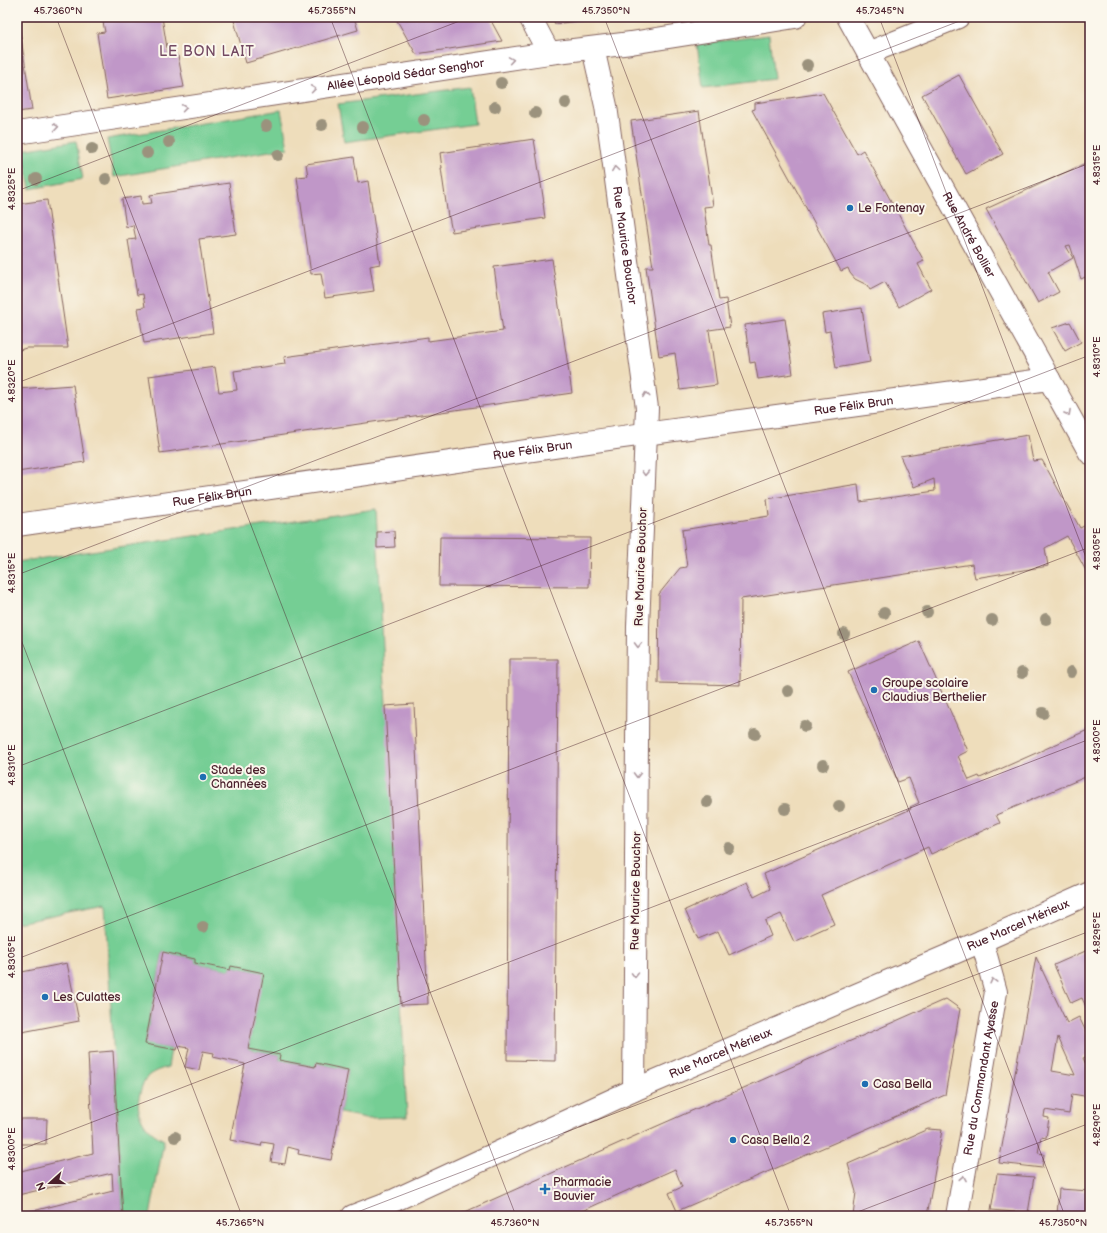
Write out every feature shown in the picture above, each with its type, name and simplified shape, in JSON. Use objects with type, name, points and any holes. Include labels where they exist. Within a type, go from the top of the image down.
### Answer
[{"type":"street","points":[[530,17],[549,53]]},
{"type":"street","name":"Allée Léopold Sédar Senghor","points":[[17,133],[795,17]]},
{"type":"street","name":"Rue André Bollier","points":[[848,17],[1090,453]]},
{"type":"street","points":[[868,53],[958,17]]},
{"type":"street","name":"Rue Maurice Bouchor","points":[[593,48],[606,106],[647,408],[638,626],[634,1090]]},
{"type":"street","name":"Rue Félix Brun","points":[[17,525],[790,413],[1049,379]]},
{"type":"street","name":"Rue Marcel Mérieux","points":[[363,1214],[634,1090],[982,941],[1090,893]]},
{"type":"street","name":"Rue du Commandant Ayasse","points":[[957,1216],[996,992],[982,941]]},
{"type":"green space","points":[[769,35],[774,79],[703,88],[697,44]]},
{"type":"green space","points":[[470,87],[475,124],[344,142],[338,104]]},
{"type":"green space","points":[[281,110],[288,148],[114,177],[107,139]]},
{"type":"green space","points":[[76,141],[83,179],[30,189],[23,150]]},
{"type":"green space","name":"Stade des Channées","points":[[376,509],[407,1117],[366,1118],[340,1113],[348,1070],[316,1063],[315,1067],[279,1060],[280,1055],[248,1049],[263,973],[231,966],[230,970],[195,963],[195,959],[163,952],[145,1043],[171,1049],[168,1067],[160,1069],[148,1076],[144,1082],[140,1093],[139,1108],[140,1115],[146,1127],[164,1140],[150,1216],[123,1216],[105,906],[17,923],[17,562]]},
{"type":"building","points":[[102,17],[162,17],[168,54],[172,57],[178,56],[184,87],[107,99],[97,33],[105,32]]},
{"type":"building","points":[[233,17],[354,17],[358,30],[246,63]]},
{"type":"building","points":[[395,17],[489,17],[502,41],[416,54]]},
{"type":"building","points":[[552,17],[595,17],[596,18],[555,24]]},
{"type":"building","points":[[17,18],[32,110],[17,112]]},
{"type":"building","points":[[959,75],[1003,154],[966,174],[922,95]]},
{"type":"building","name":"Le Fontenay","points":[[823,93],[857,154],[863,150],[924,261],[918,264],[931,289],[899,307],[885,282],[870,290],[867,285],[855,279],[848,268],[841,271],[752,110],[755,109],[755,103]]},
{"type":"building","points":[[699,111],[713,206],[704,207],[709,245],[711,245],[719,300],[726,299],[730,327],[709,330],[717,385],[680,390],[675,353],[659,356],[646,267],[653,267],[631,121]]},
{"type":"building","points":[[534,139],[545,218],[452,232],[448,217],[440,153]]},
{"type":"building","points":[[354,157],[358,183],[368,181],[380,264],[370,266],[374,291],[325,298],[321,273],[311,274],[297,177],[308,176],[306,164]]},
{"type":"building","points":[[1090,161],[1090,275],[1081,279],[1070,245],[1066,246],[1073,258],[1048,272],[1059,292],[1038,303],[986,209]]},
{"type":"building","points":[[229,183],[236,234],[199,239],[213,333],[144,343],[138,308],[145,307],[143,294],[137,295],[128,240],[136,239],[133,225],[126,227],[122,199],[141,196],[142,204],[152,203],[150,195]]},
{"type":"building","points":[[47,200],[68,348],[26,348],[17,351],[17,204]]},
{"type":"building","points":[[552,259],[572,393],[160,453],[149,376],[215,367],[219,392],[237,390],[234,371],[285,364],[284,357],[428,337],[428,341],[503,331],[494,267]]},
{"type":"building","points":[[862,308],[870,362],[836,368],[830,331],[825,332],[822,314]]},
{"type":"building","points":[[785,319],[793,374],[758,379],[755,362],[750,363],[745,325]]},
{"type":"building","points":[[1070,322],[1081,342],[1065,351],[1052,328]]},
{"type":"building","points":[[73,385],[85,462],[17,472],[17,389]]},
{"type":"building","points":[[1028,435],[1033,461],[1042,460],[1080,528],[1090,523],[1090,578],[1067,536],[1045,548],[1048,566],[975,578],[972,564],[741,599],[740,685],[658,683],[659,594],[680,568],[687,567],[682,530],[769,516],[767,499],[858,484],[860,502],[935,491],[934,479],[914,487],[900,456]]},
{"type":"building","points":[[394,531],[395,547],[377,548],[377,532]]},
{"type":"building","points":[[440,537],[590,538],[589,587],[439,586]]},
{"type":"building","points":[[919,641],[968,751],[958,756],[969,780],[979,776],[980,778],[1090,729],[1090,775],[996,815],[1000,823],[931,854],[928,847],[821,895],[834,924],[794,942],[781,914],[765,921],[771,936],[729,955],[718,931],[698,939],[685,910],[747,882],[754,897],[770,889],[764,874],[911,809],[910,807],[919,803],[909,778],[898,782],[848,672]]},
{"type":"building","points":[[509,659],[558,659],[555,1061],[507,1060]]},
{"type":"building","points":[[414,704],[428,1004],[401,1005],[385,706]]},
{"type":"building","points":[[1090,949],[1090,1013],[1082,998],[1071,1003],[1054,965]]},
{"type":"building","points":[[163,952],[195,959],[195,963],[230,970],[231,966],[264,973],[248,1049],[280,1055],[279,1060],[315,1067],[316,1063],[348,1070],[331,1160],[298,1154],[299,1150],[288,1147],[285,1164],[271,1162],[274,1144],[262,1142],[261,1146],[230,1140],[245,1064],[213,1057],[214,1053],[203,1051],[199,1070],[185,1067],[189,1048],[178,1046],[177,1050],[145,1044]]},
{"type":"building","points":[[1036,957],[1067,1023],[1079,1017],[1090,1040],[1090,1055],[1083,1058],[1090,1074],[1090,1097],[1072,1094],[1069,1114],[1045,1110],[1044,1117],[1049,1118],[1046,1138],[1041,1137],[1038,1153],[1044,1154],[1042,1168],[999,1163]],"holes":[[[1058,1037],[1075,1075],[1052,1071]]]},
{"type":"building","name":"Les Culattes","points":[[67,963],[79,1021],[17,1033],[17,973]]},
{"type":"building","points":[[946,999],[960,1009],[945,1095],[677,1211],[669,1193],[682,1187],[675,1169],[571,1216],[456,1216],[655,1127]]},
{"type":"building","points":[[113,1051],[123,1216],[17,1216],[113,1191],[112,1173],[18,1195],[19,1199],[17,1200],[17,1172],[93,1153],[88,1053]]},
{"type":"building","points":[[17,1119],[47,1119],[46,1144],[17,1144]]},
{"type":"building","points":[[928,1129],[942,1130],[927,1216],[853,1216],[856,1192],[848,1164]]},
{"type":"building","points":[[997,1174],[1034,1177],[1028,1213],[991,1210]]},
{"type":"building","points":[[1059,1189],[1090,1191],[1090,1216],[1057,1215]]},
{"type":"place","name":"Le Fontenay","points":[[850,208]]},
{"type":"place","name":"Groupe scolaire Claudius Berthelier","points":[[874,690]]},
{"type":"place","name":"Stade des Channées","points":[[203,777]]},
{"type":"place","name":"Les Culattes","points":[[45,997]]},
{"type":"place","name":"Casa Bella","points":[[865,1084]]},
{"type":"place","name":"Casa Bella 2","points":[[733,1140]]},
{"type":"place","name":"Pharmacie Bouvier","points":[[545,1189]]},
{"type":"district","name":"LE BON LAIT","points":[[207,51]]}]
